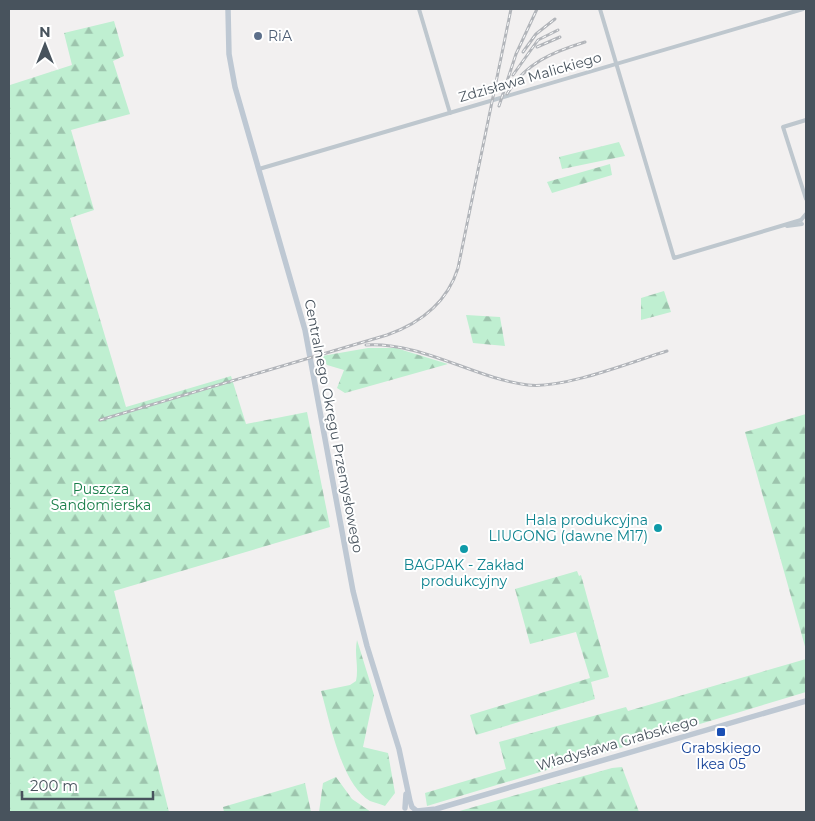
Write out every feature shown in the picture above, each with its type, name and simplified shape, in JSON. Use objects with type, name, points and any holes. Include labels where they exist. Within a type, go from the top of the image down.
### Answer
[{"type":"street","name":"Centralnego Okręgu Przemysłowego","points":[[228,9],[228,40],[232,71],[305,330],[352,591],[399,749],[407,789],[406,809]]},
{"type":"street","points":[[419,9],[450,113]]},
{"type":"street","points":[[600,9],[617,63],[803,9]]},
{"type":"street","name":"Zdzisława Malickiego","points":[[259,169],[617,63],[674,258],[784,226],[803,223]]},
{"type":"street","points":[[806,120],[783,127],[806,199]]},
{"type":"street","points":[[803,223],[806,214]]},
{"type":"street","name":"Władysława Grabskiego","points":[[418,812],[436,809],[806,700]]},
{"type":"street","points":[[406,809],[418,812]]},
{"type":"street","name":"Władysława Grabskiego","points":[[430,812],[436,809]]},
{"type":"green space","name":"Puszcza Sandomierska","points":[[114,21],[124,56],[113,61],[130,114],[71,130],[94,210],[70,218],[126,407],[231,376],[246,424],[307,412],[330,527],[114,591],[169,812],[9,812],[9,80],[10,85],[72,65],[64,33]]},
{"type":"green space","points":[[619,142],[625,156],[562,169],[559,157]]},
{"type":"green space","points":[[610,164],[612,175],[552,193],[547,182]]},
{"type":"green space","points":[[664,291],[671,312],[641,320],[641,298]]},
{"type":"green space","points":[[466,315],[500,317],[505,346],[473,343]]},
{"type":"green space","points":[[368,348],[396,348],[448,364],[345,393],[337,388],[344,370],[327,365],[322,356]]},
{"type":"green space","points":[[806,414],[806,650],[745,432]]},
{"type":"green space","points":[[577,571],[579,576],[581,575],[609,677],[591,682],[595,699],[476,735],[470,715],[590,678],[576,632],[530,644],[515,589]]},
{"type":"green space","points":[[357,640],[374,695],[363,747],[388,753],[395,793],[385,806],[370,801],[360,793],[351,781],[338,751],[321,691],[350,685],[356,681]]},
{"type":"green space","points":[[806,659],[806,692],[427,806],[425,793],[506,769],[499,742],[626,707],[628,711]]},
{"type":"green space","points":[[622,767],[639,812],[456,812],[612,768]]},
{"type":"green space","points":[[336,777],[352,799],[371,812],[319,812],[323,783]]},
{"type":"green space","points":[[305,783],[311,812],[224,812],[223,807]]},
{"type":"railway","points":[[100,420],[387,335],[422,318],[431,310],[447,292],[458,268],[511,9]]},
{"type":"railway","points":[[499,106],[516,54],[537,9]]},
{"type":"railway","points":[[523,52],[536,34],[555,19]]},
{"type":"railway","points":[[513,75],[538,40],[558,30]]},
{"type":"railway","points":[[537,47],[560,37]]},
{"type":"railway","points":[[507,94],[522,74],[541,60],[585,42]]},
{"type":"railway","points":[[366,345],[408,349],[488,375],[528,385],[560,383],[578,379],[667,351]]},
{"type":"place","name":"RiA","points":[[258,36]]},
{"type":"place","name":"Hala produkcyjna LIUGONG (dawne M17)","points":[[658,528]]},
{"type":"place","name":"BAGPAK - Zakład produkcyjny","points":[[464,549]]},
{"type":"place","name":"Grabskiego Ikea 05","points":[[721,732]]}]
